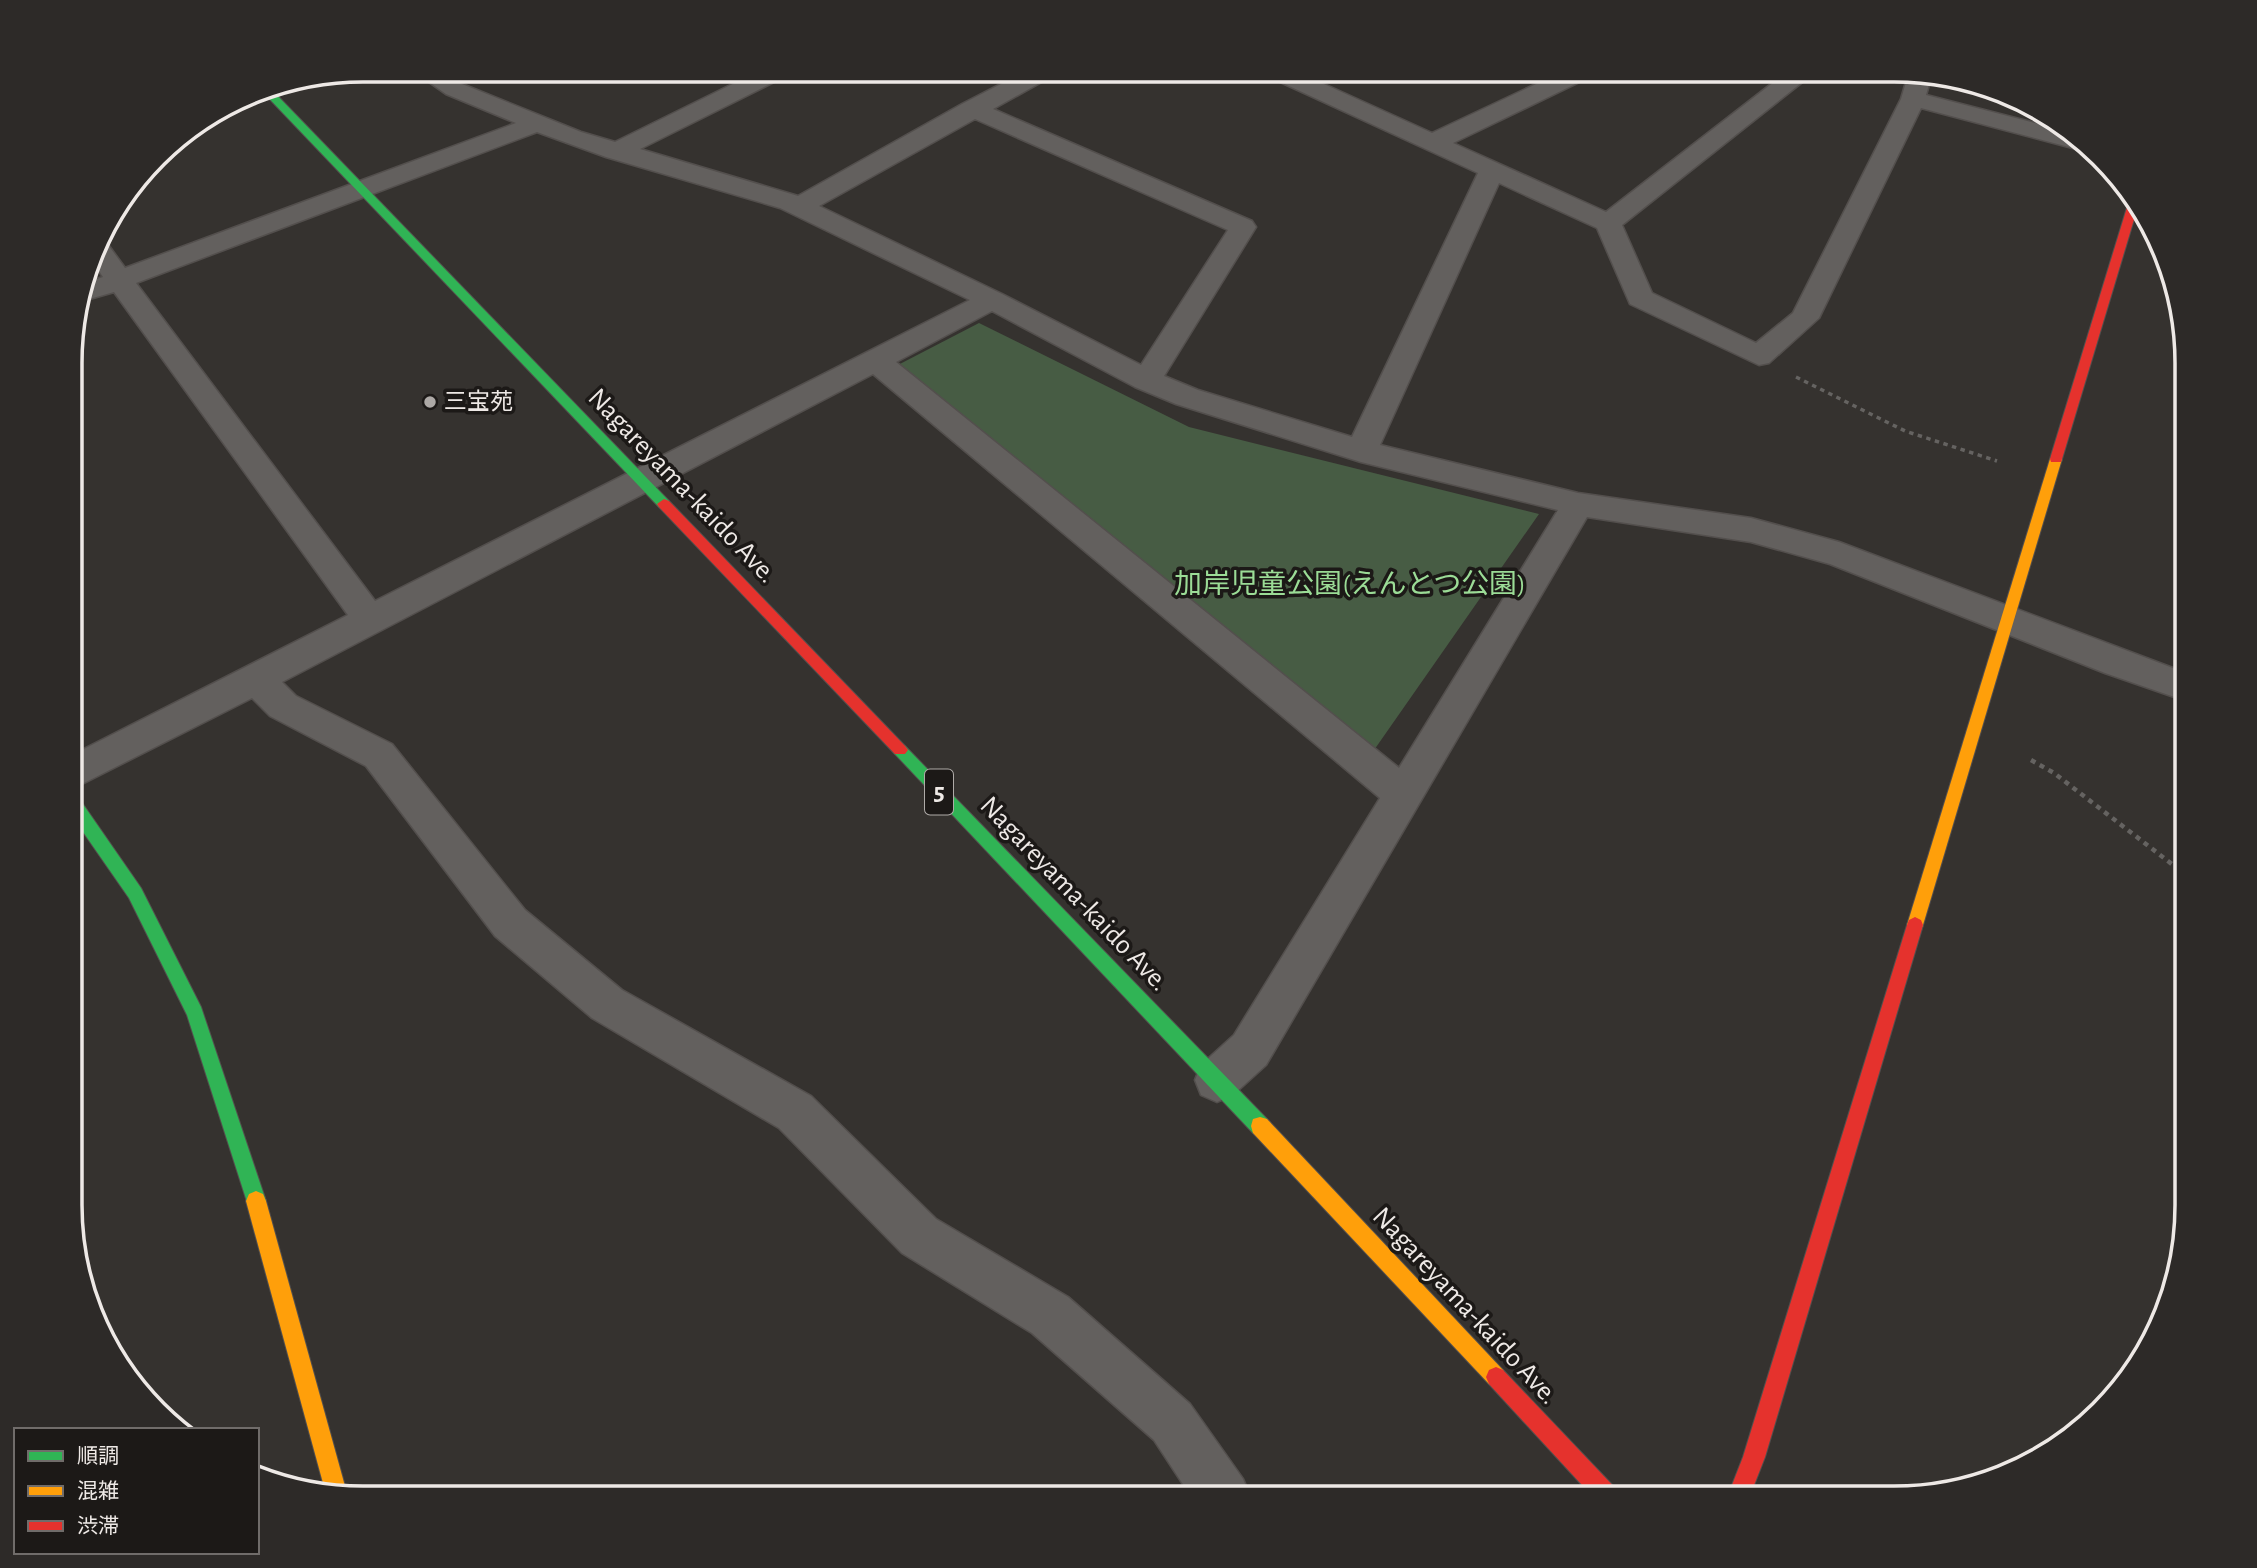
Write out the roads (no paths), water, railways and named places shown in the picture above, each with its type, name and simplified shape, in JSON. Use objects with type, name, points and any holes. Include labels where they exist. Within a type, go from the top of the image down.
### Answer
[{"type":"street","points":[[443,82],[454,89],[615,152],[798,207],[992,300],[1146,380],[1187,397],[1360,451],[1578,504],[1751,530],[1839,554],[2175,683]]},
{"type":"street","points":[[615,152],[756,82]]},
{"type":"street","points":[[798,207],[1023,82]]},
{"type":"street","points":[[1299,82],[1608,223],[1640,298],[1759,356],[1805,318],[1913,99],[1918,84]]},
{"type":"street","points":[[1432,143],[1562,82]]},
{"type":"street","points":[[1608,223],[1788,82]]},
{"type":"street","name":"Nagareyama-kaido Ave.","points":[[273,97],[1217,1080],[1598,1486]]},
{"type":"street","points":[[1913,99],[2063,138]]},
{"type":"street","points":[[971,109],[1243,227],[1146,380]]},
{"type":"street","points":[[92,290],[538,123]]},
{"type":"street","points":[[1360,451],[1492,171]]},
{"type":"street","points":[[1743,1486],[1754,1457],[2130,213]]},
{"type":"street","points":[[103,258],[369,620]]},
{"type":"street","points":[[82,768],[992,300]]},
{"type":"street","points":[[876,361],[1403,794]]},
{"type":"street","points":[[1217,1080],[1250,1050],[1578,504]]},
{"type":"street","points":[[255,678],[283,706],[379,755],[510,923],[607,1004],[794,1112],[919,1236],[1050,1315],[1172,1423],[1216,1486]]},
{"type":"street","points":[[82,816],[135,893],[195,1013],[263,1222],[335,1484]]},
{"type":"place","name":"三宝苑","points":[[430,402]]},
{"type":"park label","name":"加岸児童公園(えんとつ公園)","points":[[1350,585]]}]
